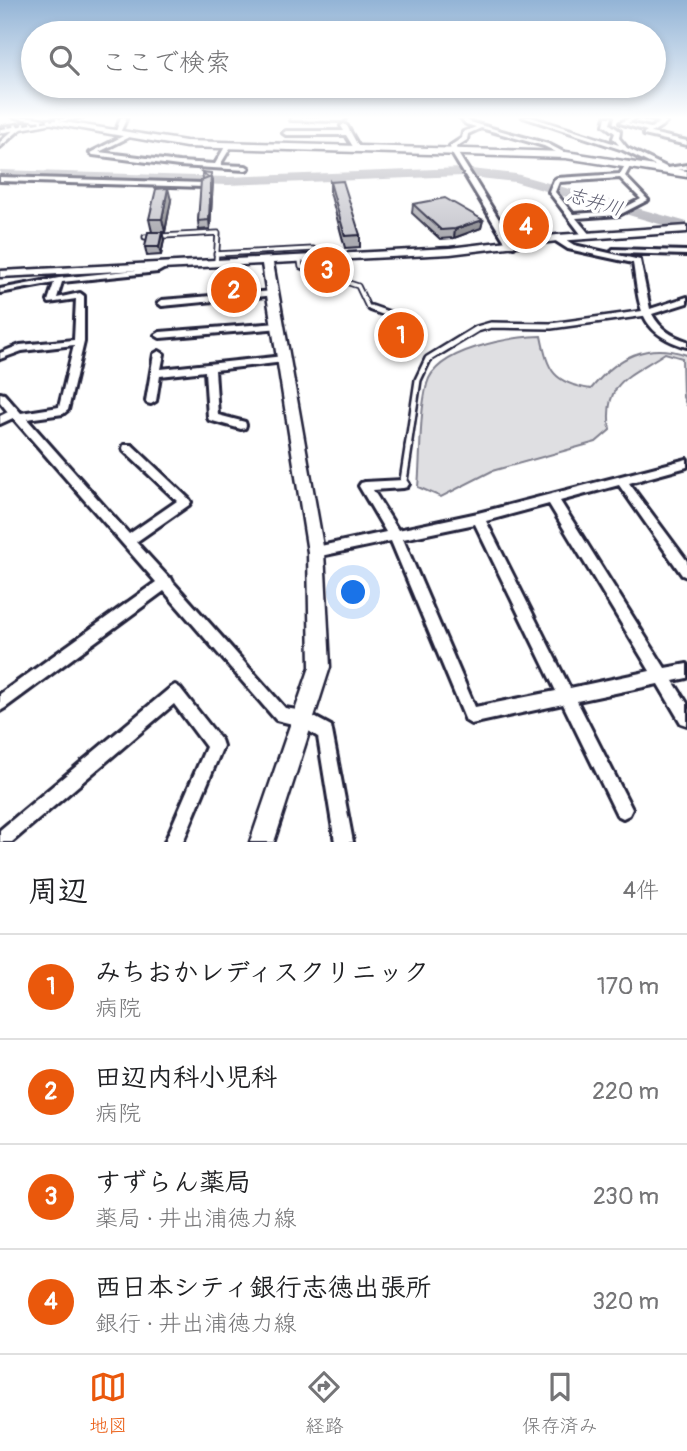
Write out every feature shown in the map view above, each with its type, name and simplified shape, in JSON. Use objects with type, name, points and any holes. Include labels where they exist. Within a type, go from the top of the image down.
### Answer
[{"type":"main road","points":[[576,156],[687,174]]},
{"type":"street","points":[[122,156],[246,169]]},
{"type":"street","points":[[216,167],[222,156]]},
{"type":"street","points":[[457,156],[511,245]]},
{"type":"street","points":[[640,156],[667,170],[687,167]]},
{"type":"street","points":[[622,176],[629,163]]},
{"type":"street","points":[[572,216],[619,213],[645,200],[622,176],[557,180],[552,192],[587,236]]},
{"type":"street","points":[[0,179],[205,185]]},
{"type":"street","points":[[0,275],[163,267],[216,259],[267,261],[511,245],[557,238],[687,229]]},
{"type":"street","points":[[557,238],[571,247],[637,262],[642,304],[646,313],[670,340],[687,344]]},
{"type":"street","points":[[605,254],[621,250],[687,253]]},
{"type":"street","points":[[262,842],[320,667],[316,552],[267,261]]},
{"type":"street","points":[[0,291],[59,280],[115,277],[163,267]]},
{"type":"street","points":[[0,420],[17,415],[63,410],[79,342],[80,296],[52,301],[59,280]]},
{"type":"street","points":[[162,303],[273,293]]},
{"type":"street","points":[[646,313],[687,300]]},
{"type":"street","points":[[160,335],[278,326]]},
{"type":"street","points":[[0,356],[20,348],[79,342]]},
{"type":"street","points":[[150,401],[159,354]]},
{"type":"street","points":[[156,373],[284,359]]},
{"type":"street","points":[[210,367],[213,417],[241,425]]},
{"type":"street","points":[[0,396],[281,715],[303,719],[325,732],[344,842]]},
{"type":"street","points":[[128,448],[185,502],[128,541]]},
{"type":"street","points":[[316,552],[478,518],[687,463]]},
{"type":"street","points":[[622,481],[687,571]]},
{"type":"street","points":[[403,484],[365,486],[395,536],[471,716],[687,671]]},
{"type":"street","points":[[552,499],[687,718]]},
{"type":"street","points":[[478,518],[623,809]]},
{"type":"street","points":[[0,703],[166,582]]},
{"type":"street","points":[[0,841],[175,692],[215,746],[174,842]]},
{"type":"lane","points":[[145,237],[218,233],[216,259],[313,249]]},
{"type":"lane","points":[[300,259],[301,267],[358,286],[368,307],[391,315],[385,323]]},
{"type":"lane","points":[[403,484],[418,380],[428,359],[477,329],[491,325],[551,326],[646,313]]},
{"type":"shaded area","points":[[541,336],[546,358],[554,373],[568,383],[591,389],[611,368],[634,355],[659,350],[687,355],[687,406],[683,397],[682,358],[665,353],[621,382],[611,401],[610,430],[596,442],[492,471],[441,497],[418,487],[423,409],[427,384],[433,372],[444,362],[476,347]]},
{"type":"building","points":[[202,172],[211,173],[209,220],[198,221],[201,181],[209,178]]},
{"type":"building","points":[[343,181],[360,235],[345,236],[330,182]]},
{"type":"building","points":[[168,188],[162,219],[149,219],[156,189]]},
{"type":"building","points":[[445,198],[483,220],[455,229],[441,230],[413,204]]},
{"type":"building","points":[[148,232],[162,232],[159,247],[145,247]]},
{"type":"waterway","name":"志井川","points":[[0,174],[228,181],[462,172],[516,178],[687,227]]},
{"type":"place","name":"西日本シティ銀行志徳出張所","points":[[526,226]]},
{"type":"place","name":"すずらん薬局","points":[[327,270]]},
{"type":"place","name":"田辺内科小児科","points":[[234,290]]},
{"type":"place","name":"みちおかレディスクリニック","points":[[401,335]]}]
